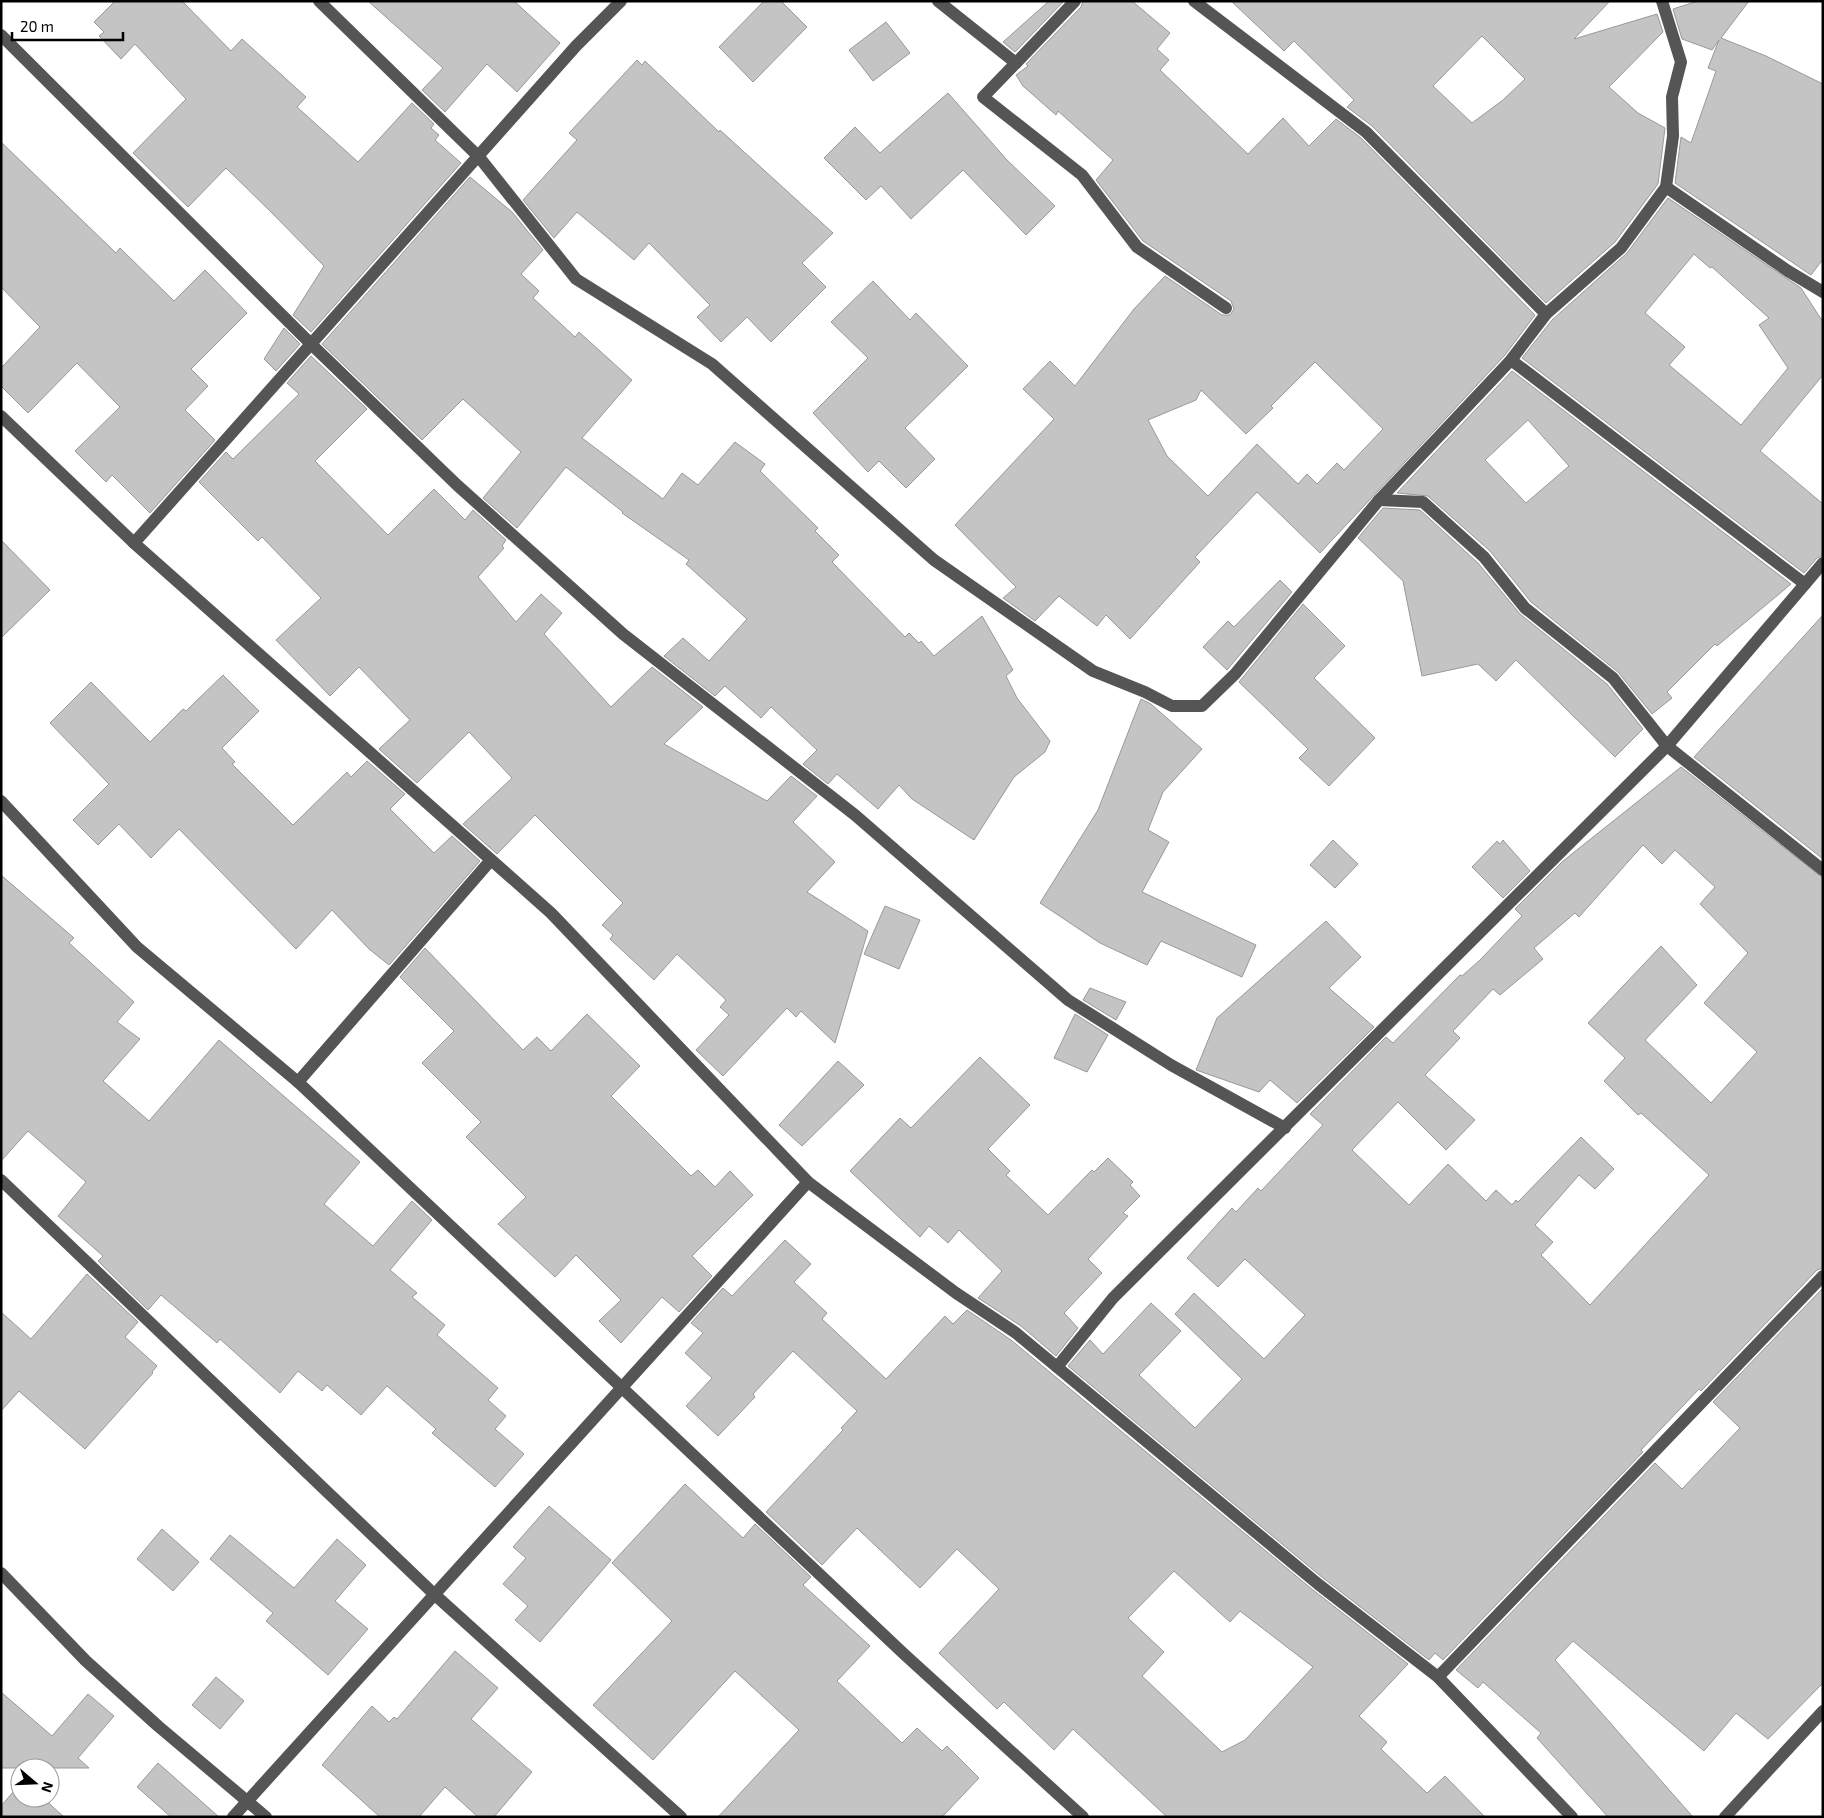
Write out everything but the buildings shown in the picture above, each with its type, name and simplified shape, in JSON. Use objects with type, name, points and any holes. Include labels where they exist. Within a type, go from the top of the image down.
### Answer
[{"type":"street","points":[[319,1],[479,157],[576,279],[712,364],[934,560],[1093,672],[1145,692],[1172,706],[1202,706],[1235,674],[1380,500],[1511,360],[1546,314],[1621,248],[1666,187],[1673,136],[1672,97],[1681,62],[1662,1]]},
{"type":"street","points":[[134,543],[576,46],[621,1]]},
{"type":"street","points":[[938,1],[1016,63]]},
{"type":"street","points":[[1075,1],[983,97],[1082,175],[1137,247],[1226,308]]},
{"type":"street","points":[[1194,1],[1366,132],[1546,314]]},
{"type":"street","points":[[1,36],[310,343],[457,485],[622,634],[855,815],[1068,1000],[1171,1065],[1285,1128]]},
{"type":"street","points":[[1666,187],[1788,271],[1823,292]]},
{"type":"street","points":[[1511,360],[1805,584]]},
{"type":"street","points":[[1,416],[134,543],[551,913],[808,1182],[956,1293],[1016,1333],[1318,1584],[1438,1677],[1572,1817]]},
{"type":"street","points":[[1380,500],[1423,502],[1484,558],[1524,608],[1613,678],[1668,746],[1823,870]]},
{"type":"street","points":[[1057,1367],[1113,1298],[1668,746],[1823,563]]},
{"type":"street","points":[[1,801],[137,947],[298,1082],[897,1648],[1083,1817]]},
{"type":"street","points":[[298,1082],[491,860]]},
{"type":"street","points":[[1,1180],[434,1594],[681,1817]]},
{"type":"street","points":[[233,1817],[808,1182]]},
{"type":"street","points":[[1438,1677],[1823,1276]]},
{"type":"street","points":[[1,1573],[86,1661],[158,1726],[266,1817]]},
{"type":"street","points":[[1725,1817],[1823,1711]]}]
